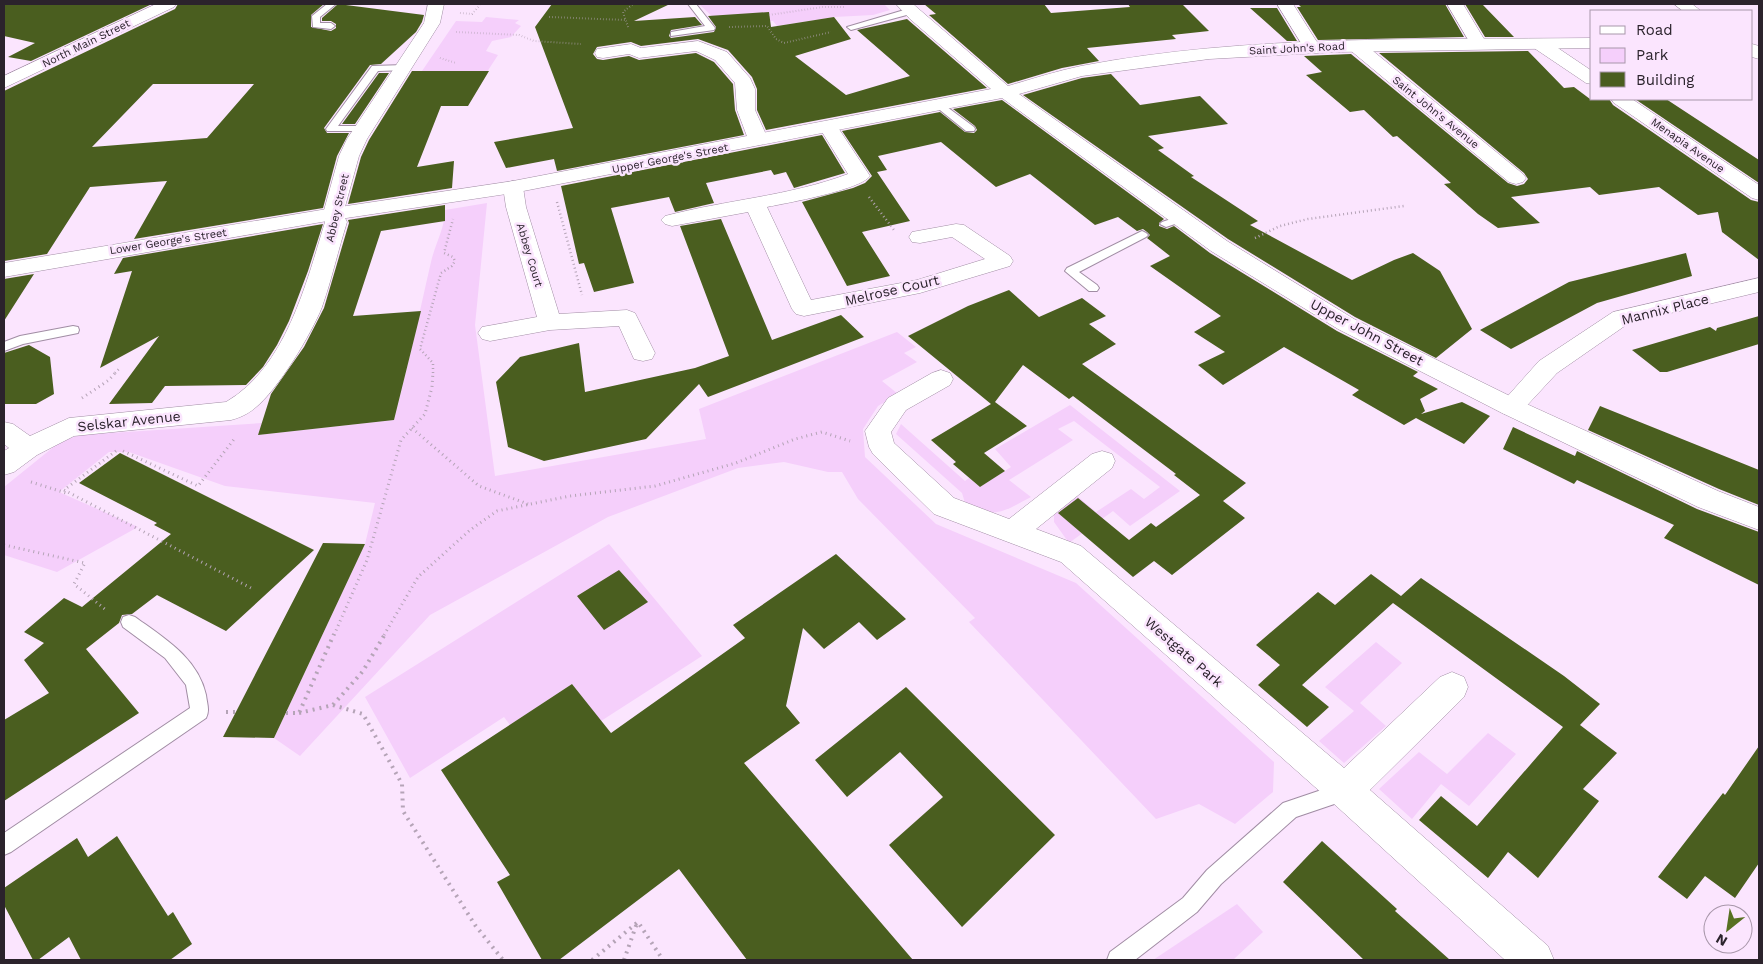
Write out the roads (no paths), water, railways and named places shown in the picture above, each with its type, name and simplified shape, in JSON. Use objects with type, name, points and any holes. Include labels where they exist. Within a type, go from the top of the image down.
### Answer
[{"type":"street","name":"North Main Street","points":[[4,82],[168,4]]},
{"type":"street","name":"Abbey Street","points":[[258,390],[278,365],[310,308],[336,222],[333,214],[349,156],[364,129],[428,30],[432,23],[436,4]]},
{"type":"street","points":[[1285,4],[1312,46]]},
{"type":"street","points":[[1455,4],[1479,44]]},
{"type":"street","name":"Upper John Street","points":[[908,8],[1005,92],[1173,222],[1228,252],[1346,324],[1511,407],[1708,498],[1759,519]]},
{"type":"street","name":"Saint John's Road","points":[[1005,92],[1082,71],[1216,53],[1312,46],[1590,43]]},
{"type":"street","points":[[1540,44],[1590,78]]},
{"type":"street","points":[[603,53],[631,49],[639,53],[698,46],[721,56],[744,82],[746,110],[758,139]]},
{"type":"street","name":"Saint John's Avenue","points":[[1356,46],[1516,178]]},
{"type":"street","name":"Upper George's Street","points":[[333,214],[513,187],[1005,92]]},
{"type":"street","name":"Menapia Avenue","points":[[1621,100],[1757,193]]},
{"type":"street","points":[[672,220],[837,186],[860,176],[828,127]]},
{"type":"street","name":"Abbey Court","points":[[513,187],[516,207],[550,322]]},
{"type":"street","name":"Melrose Court","points":[[754,204],[804,309],[920,286],[1002,261],[956,230],[920,237]]},
{"type":"street","name":"Lower George's Street","points":[[4,270],[333,214]]},
{"type":"street","name":"Mannix Place","points":[[1511,407],[1548,367],[1621,317],[1759,285]]},
{"type":"street","points":[[490,333],[550,322],[627,318],[643,353]]},
{"type":"street","name":"Westgate Park","points":[[941,380],[897,404],[878,431],[882,447],[901,467],[944,506],[1070,554],[1345,791],[1534,960]]},
{"type":"street","name":"Selskar Avenue","points":[[14,473],[28,448],[69,427],[231,411],[246,402],[258,390]]},
{"type":"street","points":[[4,431],[28,448]]},
{"type":"street","points":[[1012,532],[1102,461]]},
{"type":"street","points":[[1345,791],[1452,687]]},
{"type":"lane","points":[[331,26],[316,25],[316,16],[332,4]]},
{"type":"lane","points":[[674,34],[711,28],[692,4]]},
{"type":"lane","points":[[851,27],[908,8]]},
{"type":"lane","points":[[364,129],[331,129],[375,68],[404,68]]},
{"type":"lane","points":[[940,104],[970,129]]},
{"type":"lane","points":[[1094,288],[1071,270],[1142,235]]},
{"type":"lane","points":[[4,347],[20,340],[73,330]]},
{"type":"lane","points":[[4,845],[200,712],[194,682],[171,653],[129,622]]},
{"type":"lane","points":[[1118,960],[1190,905],[1214,877],[1290,810],[1345,791]]}]
